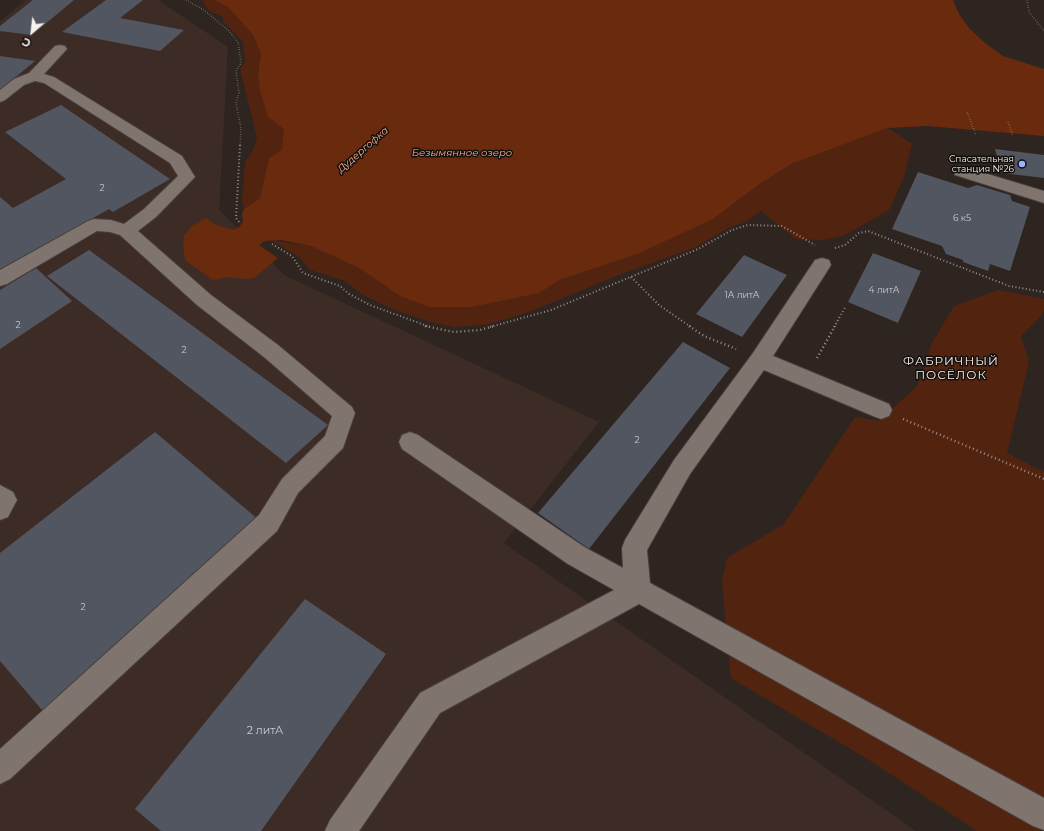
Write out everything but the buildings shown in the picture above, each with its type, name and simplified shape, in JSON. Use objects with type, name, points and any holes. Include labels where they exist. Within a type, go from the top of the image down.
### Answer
[{"type":"lane","points":[[0,97],[19,82],[34,76],[60,49]]},
{"type":"lane","points":[[34,76],[49,80],[176,160],[186,177],[150,213],[126,231]]},
{"type":"lane","points":[[961,170],[1044,197]]},
{"type":"lane","points":[[0,279],[94,225],[111,226],[126,231],[204,300],[271,351],[344,413],[335,441],[290,486],[268,523],[0,769]]},
{"type":"lane","points":[[638,590],[634,548],[682,467],[760,359],[820,256]]},
{"type":"lane","points":[[760,359],[880,410]]},
{"type":"lane","points":[[410,442],[577,556],[1044,815]]},
{"type":"lane","points":[[0,496],[5,500],[0,509]]},
{"type":"lane","points":[[341,831],[430,703],[638,590]]},
{"type":"path","points":[[186,0],[204,10],[230,31],[238,42],[241,63],[236,71],[238,93],[236,103],[241,128],[236,218],[239,222]]},
{"type":"path","points":[[1027,0],[1029,12],[1044,31]]},
{"type":"path","points":[[967,112],[976,135]]},
{"type":"path","points":[[1008,122],[1013,136]]},
{"type":"path","points":[[272,244],[292,256],[303,273],[340,286],[349,294],[370,305],[424,326],[454,332],[480,330],[551,310],[612,283],[631,277],[698,249],[732,230],[748,225],[782,226],[800,235],[820,256],[832,249],[845,245],[859,233],[868,231],[1009,286],[1044,292]]},
{"type":"path","points":[[631,277],[659,305],[704,336],[760,359]]},
{"type":"path","points":[[804,378],[826,344],[846,306]]},
{"type":"path","points":[[880,410],[1044,479]]},
{"type":"shaded area","points":[[26,0],[158,0],[228,47],[219,210],[284,275],[599,422],[504,543],[916,831],[0,831],[0,21]]},
{"type":"shaded area","points":[[202,0],[215,0],[229,8],[253,35],[261,54],[258,74],[285,129],[282,149],[269,158],[260,198],[244,209],[242,200],[245,162],[253,150],[257,138],[240,69],[245,62],[243,42],[223,21],[223,17],[209,11]]},
{"type":"shaded area","points":[[888,128],[912,144],[904,177],[889,210],[843,236],[821,240],[796,239],[761,211],[746,222],[730,227],[696,247],[619,275],[529,312],[485,325],[454,327],[431,322],[395,310],[365,296],[345,281],[310,270],[299,257],[271,240],[311,246],[359,268],[400,296],[539,293],[562,279],[638,254],[713,219],[761,183],[791,164]]},
{"type":"shaded area","points":[[998,290],[1044,299],[1044,309],[1042,315],[1021,336],[1029,362],[1007,453],[1044,472],[1044,831],[977,831],[869,760],[731,678],[722,582],[727,558],[784,524],[855,417],[879,421],[918,385],[932,343],[954,306]]},
{"type":"water","name":"Безымянное озеро","points":[[215,0],[953,0],[959,14],[969,28],[985,43],[1003,56],[1044,69],[1044,136],[927,126],[888,128],[791,164],[761,183],[713,219],[638,254],[562,279],[539,293],[471,307],[429,307],[400,296],[359,268],[311,246],[281,240],[265,241],[259,245],[278,258],[254,278],[247,279],[228,277],[213,280],[185,260],[183,243],[184,236],[192,226],[206,218],[216,225],[234,230],[240,226],[243,221],[242,214],[244,209],[260,198],[269,158],[282,149],[284,129],[268,117],[260,90],[258,74],[261,54],[253,35],[229,8]]},
{"type":"place","name":"Спасательная станция №26","points":[[1022,164]]},
{"type":"district","name":"ФАБРИЧНЫЙ ПОСЁЛОК","points":[[951,368]]},
{"type":"water label","name":"Дудергофка","points":[[363,150]]}]
